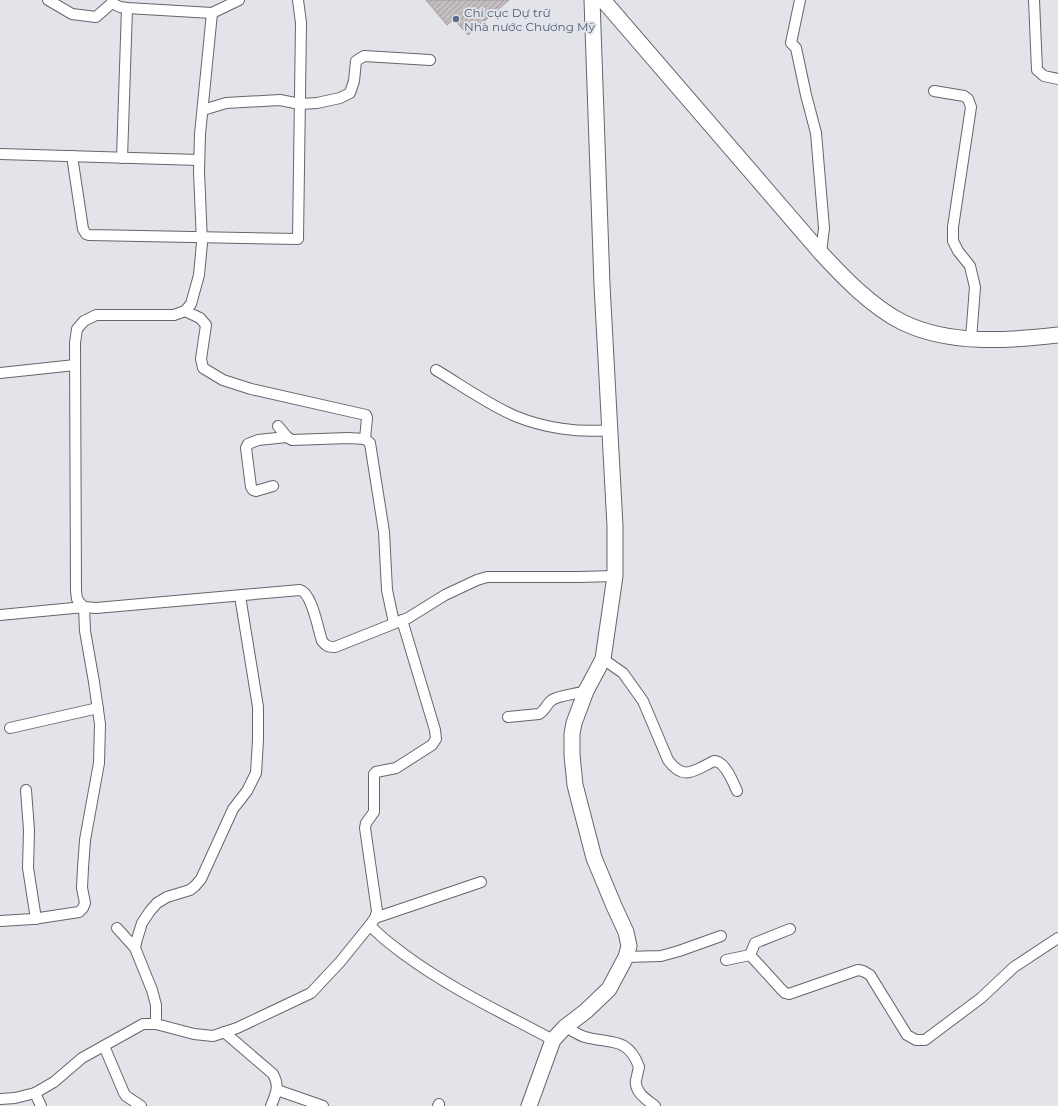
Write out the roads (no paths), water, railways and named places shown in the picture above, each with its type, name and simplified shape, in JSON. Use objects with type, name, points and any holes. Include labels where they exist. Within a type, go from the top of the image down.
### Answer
[{"type":"main road","points":[[529,1106],[554,1040],[565,1027],[586,1011],[609,989],[626,957],[629,946],[626,932],[594,858],[576,785],[572,754],[572,734],[574,723],[586,692],[603,659],[615,576],[615,526],[602,285],[592,0]]},
{"type":"main road","points":[[603,0],[821,253],[855,287],[883,311],[902,322],[947,337],[971,339],[1025,339],[1058,335]]},
{"type":"street","points":[[48,0],[72,14],[96,17],[112,2],[120,7],[127,8],[212,13],[224,4],[239,0]]},
{"type":"street","points":[[72,156],[83,228],[86,234],[202,238],[298,239],[301,23],[298,0]]},
{"type":"street","points":[[800,0],[791,43],[796,48],[816,133],[824,228],[821,253]]},
{"type":"street","points":[[1034,0],[1037,70],[1044,76],[1058,79]]},
{"type":"street","points":[[122,158],[127,8]]},
{"type":"street","points":[[0,921],[36,919],[79,912],[85,904],[82,888],[85,840],[99,763],[100,724],[85,631],[84,607],[77,599],[76,591],[75,343],[77,329],[84,321],[96,315],[174,315],[185,311],[191,304],[199,275],[202,238],[199,160],[202,110],[212,13]]},
{"type":"street","points":[[202,110],[226,103],[248,101],[280,100],[300,104],[317,104],[340,98],[350,93],[354,81],[356,61],[364,56],[430,60]]},
{"type":"street","points":[[934,91],[964,96],[968,99],[971,107],[953,227],[953,241],[958,251],[970,266],[974,287],[971,339]]},
{"type":"street","points":[[0,154],[199,160]]},
{"type":"street","points":[[185,311],[200,318],[206,325],[201,359],[203,368],[223,380],[251,389],[366,415],[366,439]]},
{"type":"street","points":[[0,373],[75,364]]},
{"type":"street","points":[[436,370],[489,403],[515,416],[536,423],[563,428],[597,431],[609,430]]},
{"type":"street","points":[[0,1099],[15,1098],[35,1093],[54,1082],[82,1058],[143,1024],[156,1024],[194,1034],[213,1036],[237,1028],[311,993],[340,962],[373,922],[377,911],[365,828],[366,823],[374,812],[374,774],[376,772],[396,768],[432,745],[436,739],[435,730],[387,590],[384,532],[369,440],[327,438],[292,440],[287,437],[278,426]]},
{"type":"street","points":[[273,486],[252,490],[246,448],[248,444],[258,440],[287,437]]},
{"type":"street","points":[[0,615],[84,607],[96,608],[240,596],[291,590],[303,591],[308,596],[322,641],[325,646],[329,647],[340,645],[408,618],[445,595],[487,577],[579,578],[615,576]]},
{"type":"street","points":[[135,948],[142,923],[153,907],[167,897],[190,890],[201,879],[233,809],[252,784],[256,773],[258,707],[240,596]]},
{"type":"street","points":[[603,659],[623,673],[643,701],[668,760],[673,767],[686,773],[692,772],[714,760],[718,761],[724,766],[732,778],[737,791]]},
{"type":"street","points":[[508,717],[539,714],[544,711],[548,703],[553,699],[586,692]]},
{"type":"street","points":[[10,728],[98,708]]},
{"type":"street","points":[[26,790],[29,830],[28,868],[36,919]]},
{"type":"street","points":[[373,922],[481,882]]},
{"type":"street","points":[[373,922],[376,932],[404,954],[450,985],[554,1040]]},
{"type":"street","points":[[117,928],[135,948],[152,990],[156,1005],[156,1024]]},
{"type":"street","points":[[750,955],[755,944],[790,929]]},
{"type":"street","points":[[626,957],[661,956],[721,936]]},
{"type":"street","points":[[750,955],[781,989],[785,993],[789,994],[858,970],[863,971],[870,975],[907,1035],[920,1041],[925,1040],[982,998],[1004,975],[1014,967],[1058,938]]},
{"type":"street","points":[[726,960],[750,955]]},
{"type":"street","points":[[565,1027],[583,1036],[615,1041],[623,1045],[632,1054],[638,1064],[635,1082],[639,1091],[644,1099],[655,1106]]},
{"type":"street","points":[[224,1032],[273,1074],[277,1082],[277,1090],[271,1106]]},
{"type":"street","points":[[104,1046],[126,1096],[141,1106]]},
{"type":"street","points":[[277,1090],[322,1106]]},
{"type":"street","points":[[35,1093],[41,1106]]},
{"type":"place","name":"Chi cục Dự trữ Nhà nước Chương Mỹ","points":[[456,19]]}]
